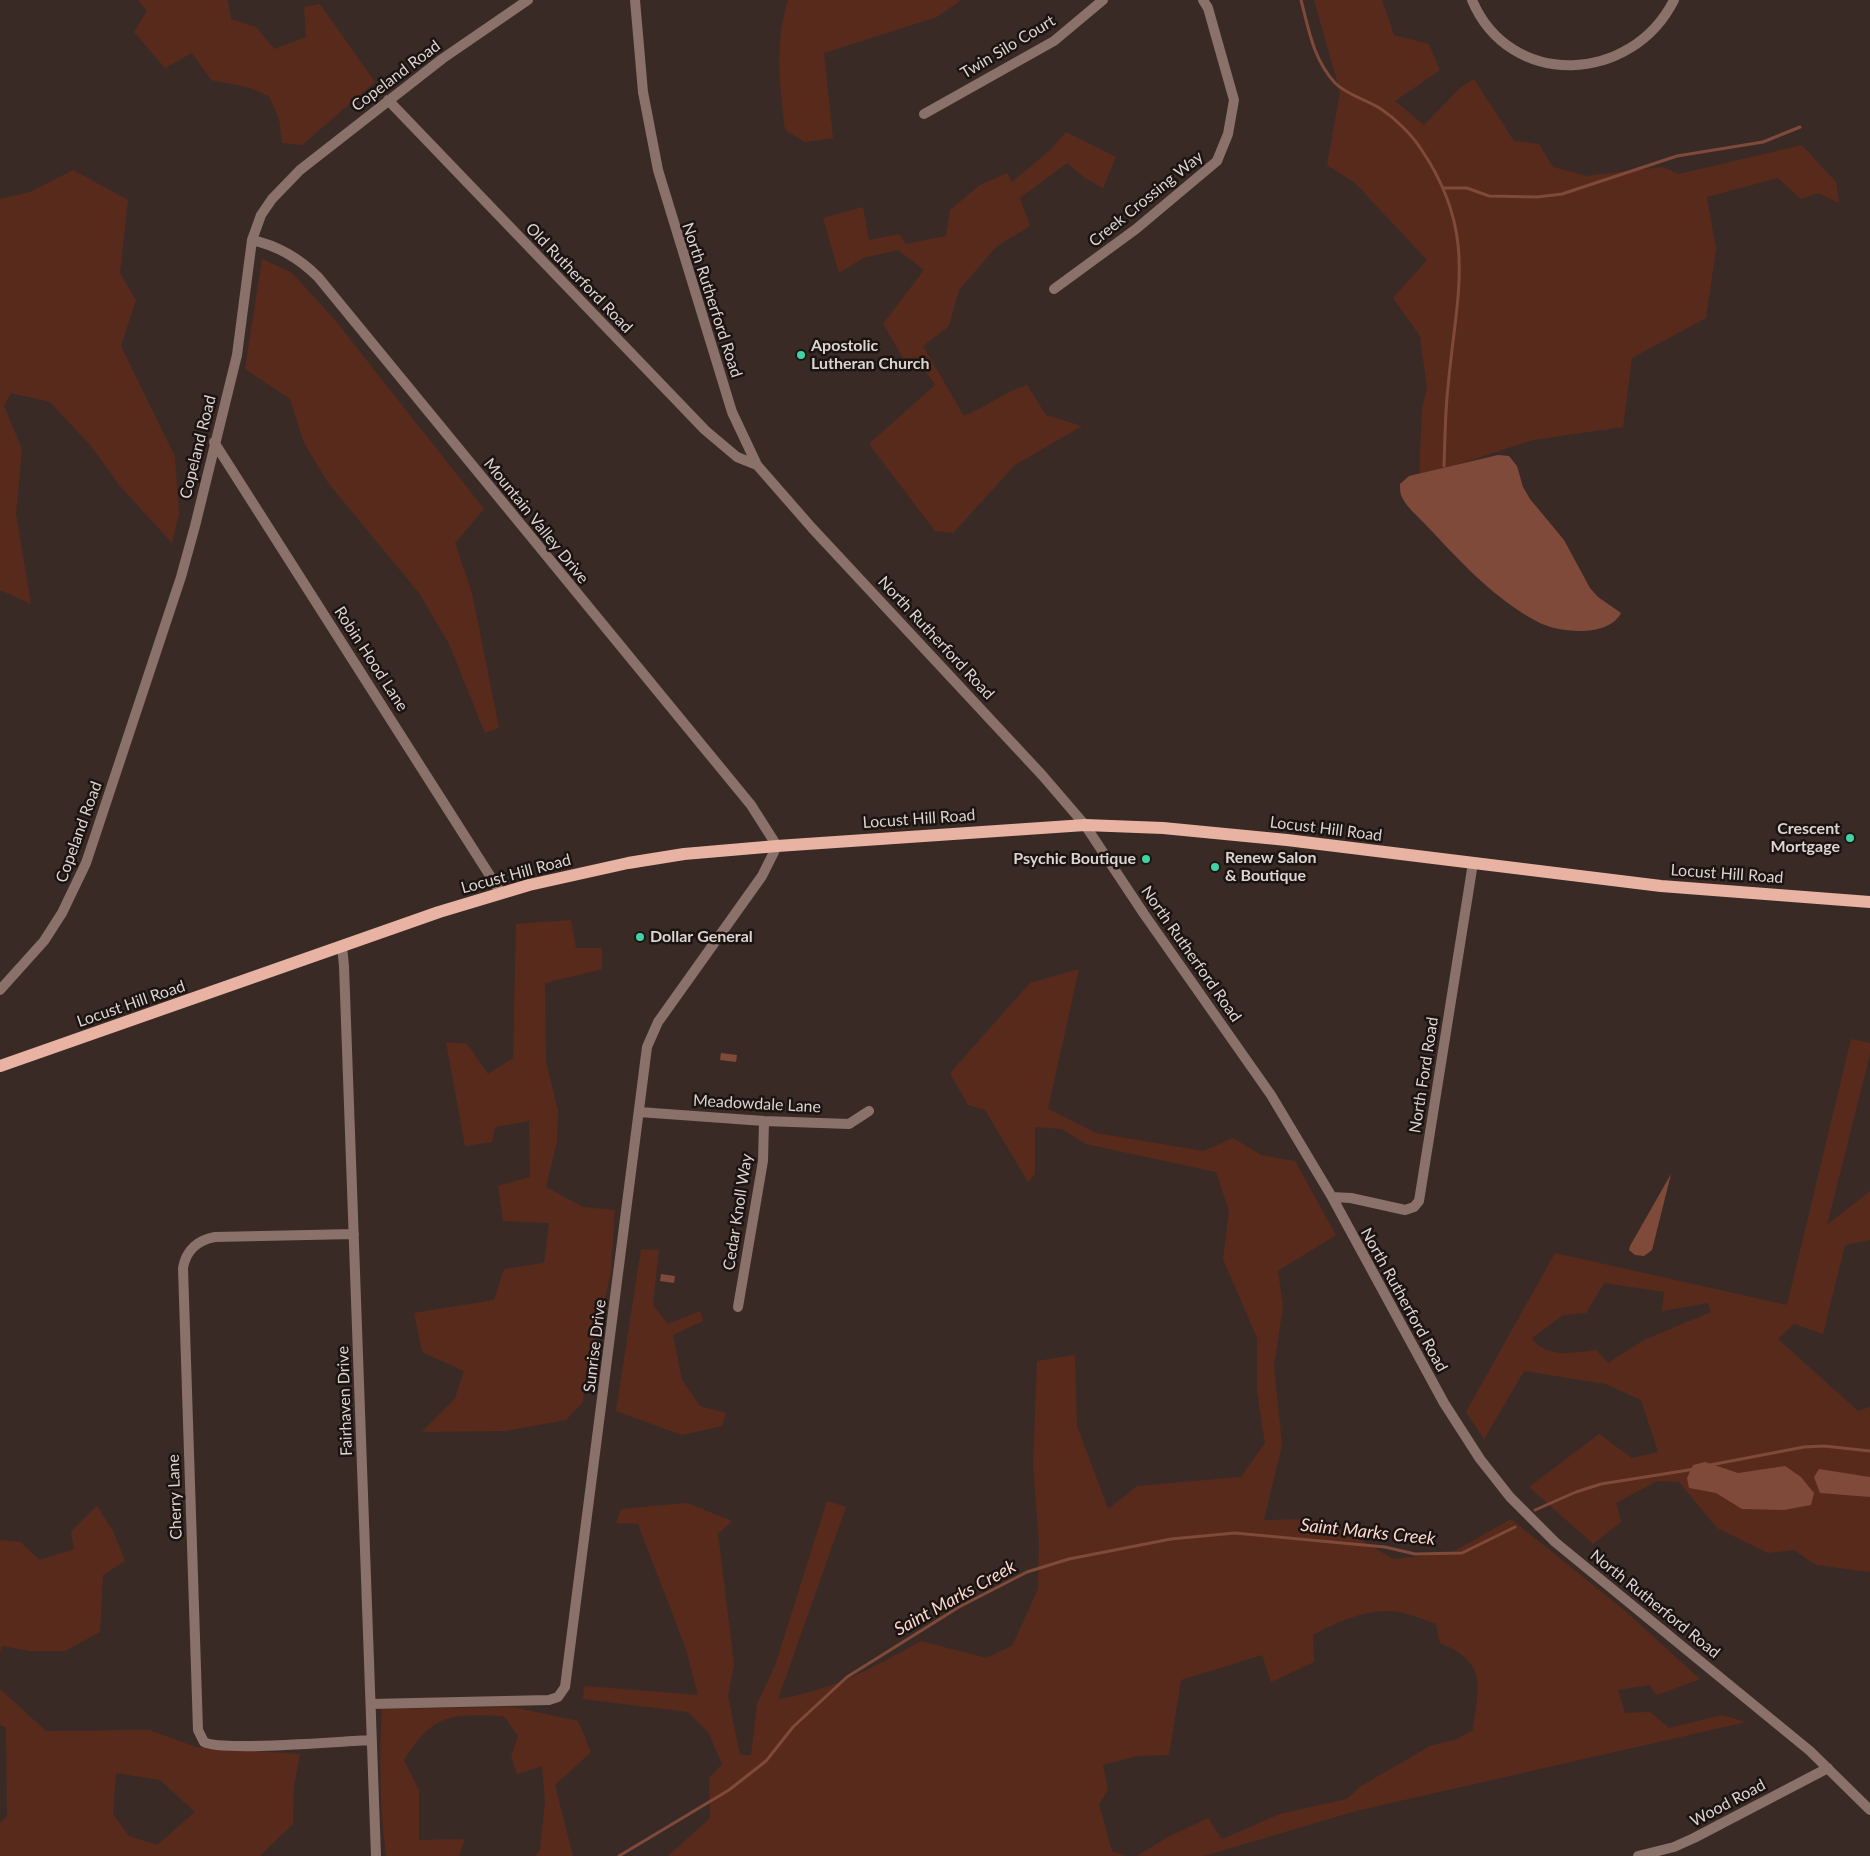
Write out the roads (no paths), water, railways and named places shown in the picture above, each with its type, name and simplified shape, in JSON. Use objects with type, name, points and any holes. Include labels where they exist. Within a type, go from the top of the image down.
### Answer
[{"type":"main road","name":"Locust Hill Road","points":[[0,1066],[342,946],[501,893],[561,877],[684,854],[1084,824],[1198,831],[1661,886],[1870,902]]},
{"type":"street","name":"Copeland Road","points":[[0,990],[44,941],[62,913],[86,863],[181,576],[237,355],[252,240],[261,215],[284,185],[388,100],[442,59],[528,0]]},
{"type":"street","name":"North Rutherford Road","points":[[635,0],[643,92],[658,170],[732,412],[758,465],[812,528],[1042,775],[1084,824],[1144,914],[1271,1095],[1332,1197],[1395,1317],[1444,1403],[1480,1459],[1510,1497],[1555,1542],[1790,1733],[1870,1810]]},
{"type":"street","name":"Twin Silo Court","points":[[924,114],[1054,40],[1103,0]]},
{"type":"street","name":"Creek Crossing Way","points":[[1054,289],[1136,229],[1216,161],[1228,134],[1234,100],[1208,8],[1203,0]]},
{"type":"street","points":[[1472,0],[1486,25],[1511,47],[1540,61],[1573,66],[1606,60],[1638,44],[1661,22],[1674,0]]},
{"type":"street","name":"Old Rutherford Road","points":[[388,100],[705,430],[737,457],[758,465]]},
{"type":"street","name":"Mountain Valley Drive","points":[[252,240],[267,243],[288,253],[318,277],[751,805],[777,846]]},
{"type":"street","name":"Robin Hood Lane","points":[[214,442],[501,893]]},
{"type":"street","name":"Sunrise Drive","points":[[371,1704],[549,1700],[558,1697],[565,1687],[646,1058],[652,1034],[762,876],[777,846]]},
{"type":"street","name":"North Ford Road","points":[[1332,1197],[1351,1198],[1405,1210],[1414,1207],[1419,1200],[1474,864]]},
{"type":"street","name":"Fairhaven Drive","points":[[342,946],[376,1856]]},
{"type":"street","name":"Meadowdale Lane","points":[[639,1112],[764,1121],[849,1124],[869,1111]]},
{"type":"street","name":"Cedar Knoll Way","points":[[738,1307],[763,1161],[764,1121]]},
{"type":"street","name":"Cherry Lane","points":[[354,1234],[215,1237],[199,1242],[186,1257],[183,1268],[194,1628],[198,1730],[204,1742],[216,1746],[238,1746],[372,1740]]},
{"type":"street","name":"Wood Road","points":[[1638,1856],[1674,1847],[1694,1838],[1828,1768]]},
{"type":"waterway","points":[[1301,0],[1313,44],[1328,74],[1340,87],[1381,109],[1408,133],[1421,149],[1439,180],[1451,209],[1457,237],[1459,265],[1458,294],[1446,407],[1444,466]]},
{"type":"waterway","points":[[1444,188],[1467,188],[1489,196],[1537,197],[1562,194],[1677,156],[1763,142],[1800,127]]},
{"type":"waterway","name":"Saint Marks Creek","points":[[1710,1465],[1804,1447],[1824,1446],[1870,1451]]},
{"type":"waterway","name":"Saint Marks Creek","points":[[1535,1510],[1576,1492],[1601,1484],[1695,1469]]},
{"type":"waterway","name":"Saint Marks Creek","points":[[619,1856],[729,1790],[766,1761],[793,1727],[847,1677],[959,1607],[1027,1572],[1069,1559],[1171,1539],[1235,1533],[1385,1547],[1415,1554],[1462,1553],[1515,1527]]},
{"type":"place","name":"Apostolic Lutheran Church","points":[[801,355]]},
{"type":"place","name":"Crescent Mortgage","points":[[1850,838]]},
{"type":"place","name":"Psychic Boutique","points":[[1146,859]]},
{"type":"place","name":"Renew Salon & Boutique","points":[[1215,867]]},
{"type":"place","name":"Dollar General","points":[[640,937]]}]
